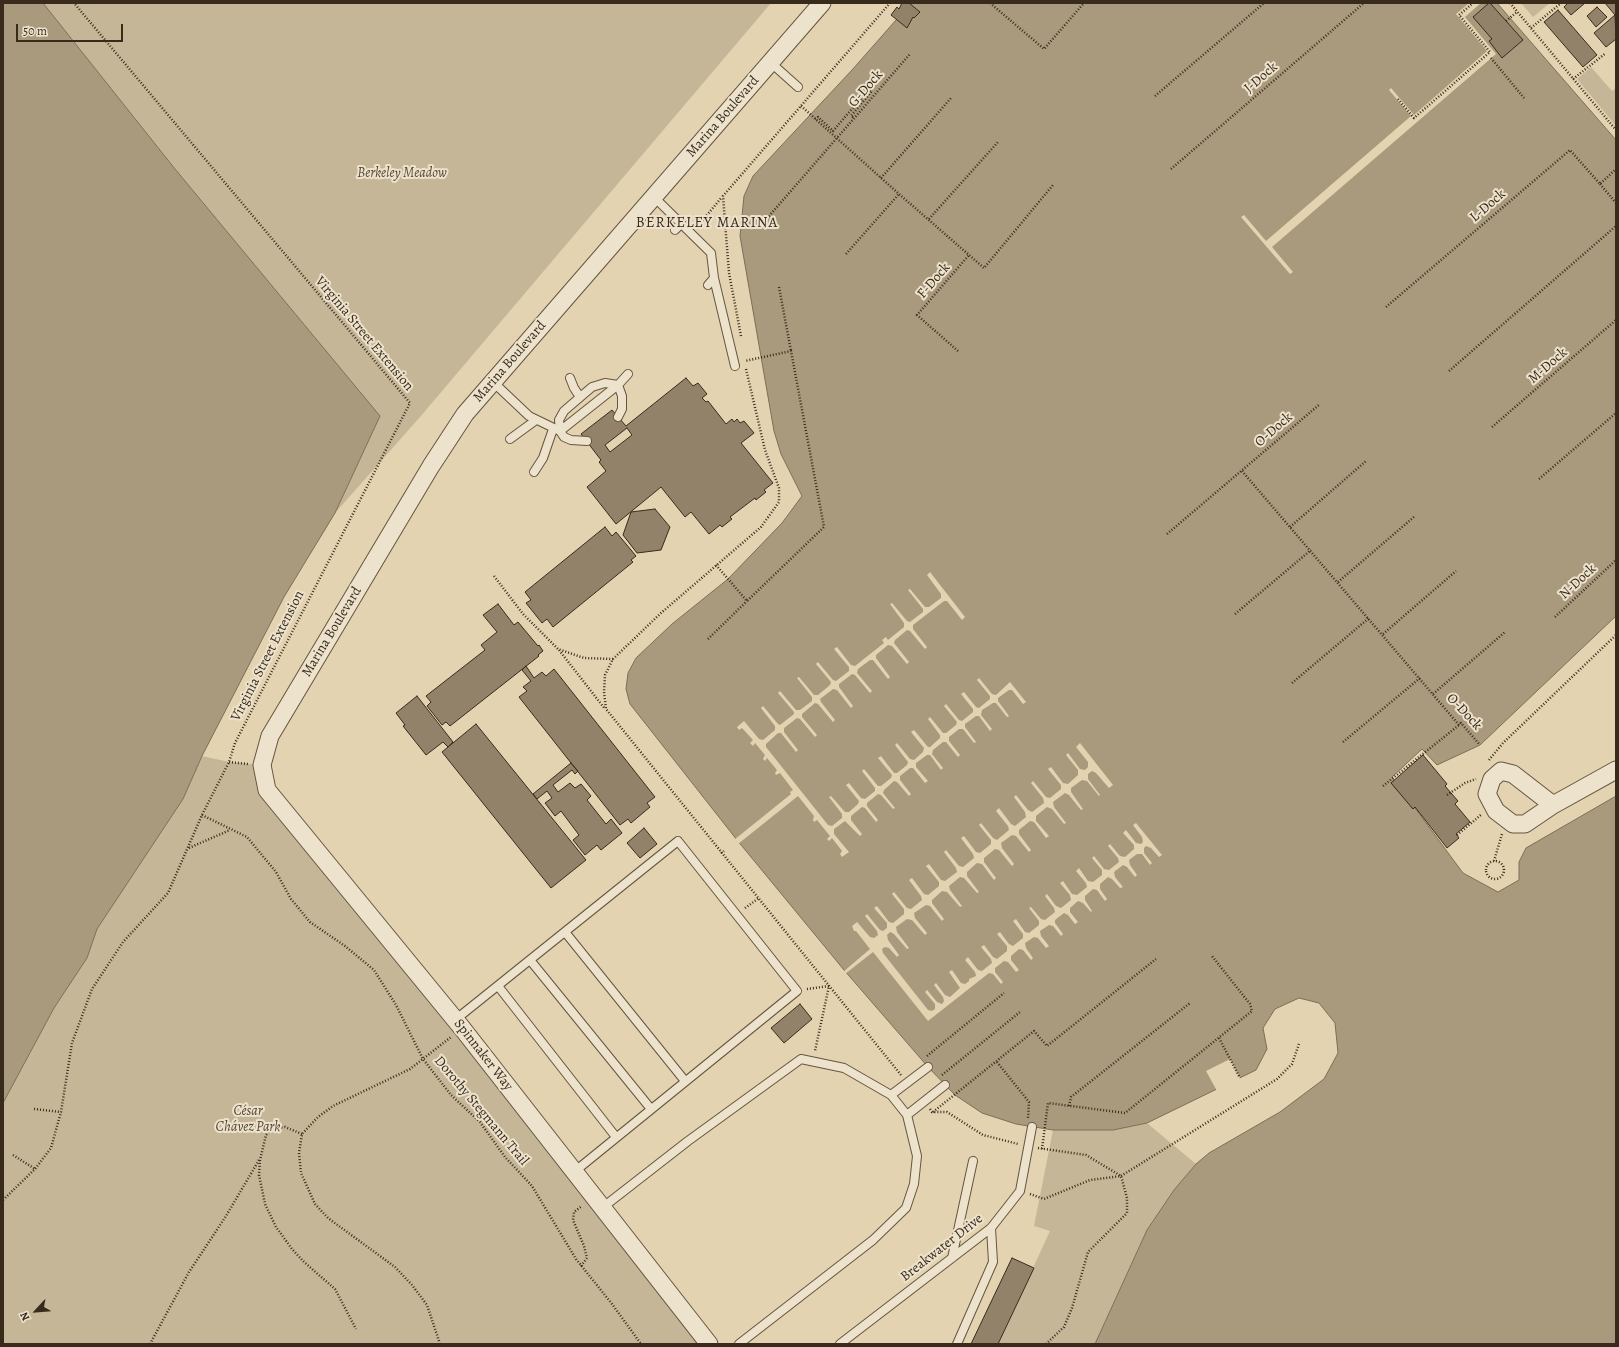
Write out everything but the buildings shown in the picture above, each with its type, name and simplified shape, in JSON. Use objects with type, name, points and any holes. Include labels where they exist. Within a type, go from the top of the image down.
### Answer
[{"type":"street","name":"Marina Boulevard","points":[[262,765],[270,736],[415,493],[465,414],[492,381],[822,3]]},
{"type":"street","name":"Spinnaker Way","points":[[262,765],[267,790],[459,1024],[709,1344]]},
{"type":"street","points":[[1553,805],[1513,774],[1490,777],[1487,794],[1496,811],[1507,821],[1513,824],[1525,824],[1553,805],[1616,770]]},
{"type":"lane","points":[[770,62],[798,87]]},
{"type":"lane","points":[[654,197],[711,252],[724,335],[735,366]]},
{"type":"lane","points":[[675,230],[681,224]]},
{"type":"lane","points":[[708,285],[714,278]]},
{"type":"lane","points":[[557,430],[618,385],[628,374]]},
{"type":"lane","points":[[570,378],[580,397]]},
{"type":"lane","points":[[492,381],[529,416],[557,430],[564,437],[571,440],[586,441]]},
{"type":"lane","points":[[534,472],[557,430],[559,420],[564,411],[592,387],[605,383],[618,385]]},
{"type":"lane","points":[[618,385],[622,396],[622,409],[618,417]]},
{"type":"lane","points":[[510,439],[536,420]]},
{"type":"lane","points":[[459,1024],[498,986],[678,841],[798,991],[574,1172]]},
{"type":"lane","points":[[565,932],[685,1081]]},
{"type":"lane","points":[[530,960],[651,1109]]},
{"type":"lane","points":[[498,986],[616,1137]]},
{"type":"lane","points":[[598,1202],[643,1177],[701,1132],[801,1059],[844,1068],[891,1095],[907,1115],[917,1156],[914,1184],[906,1208],[873,1240],[739,1344]]},
{"type":"lane","points":[[891,1095],[928,1067]]},
{"type":"lane","points":[[907,1115],[945,1085]]},
{"type":"lane","name":"Breakwater Drive","points":[[840,1344],[991,1228],[1020,1191],[1028,1147],[1029,1126]]},
{"type":"lane","points":[[952,1258],[973,1161]]},
{"type":"lane","points":[[957,1344],[993,1262],[991,1228]]},
{"type":"path","name":"Virginia Street Extension","points":[[74,3],[410,403],[234,742],[229,762],[202,816]]},
{"type":"path","points":[[691,234],[890,3]]},
{"type":"path","points":[[990,3],[1044,49],[1084,3]]},
{"type":"path","points":[[1155,96],[1264,3]]},
{"type":"path","name":"J-Dock","points":[[1171,169],[1364,3]]},
{"type":"path","points":[[1398,98],[1414,118],[1490,52],[1459,15],[1473,3]]},
{"type":"path","points":[[1510,3],[1616,130]]},
{"type":"path","points":[[1531,28],[1561,3]]},
{"type":"path","points":[[1506,21],[1517,12]]},
{"type":"path","points":[[1574,79],[1606,53]]},
{"type":"path","name":"G-Dock","points":[[836,138],[910,54]]},
{"type":"path","points":[[1491,58],[1524,98]]},
{"type":"path","points":[[815,119],[818,118],[833,131],[869,89],[872,92],[851,116],[854,118]]},
{"type":"path","points":[[881,178],[951,98]]},
{"type":"path","points":[[801,106],[984,268],[1053,185]]},
{"type":"path","points":[[763,223],[836,138]]},
{"type":"path","points":[[929,219],[998,142]]},
{"type":"path","name":"L-Dock","points":[[1386,307],[1570,150],[1616,203]]},
{"type":"path","points":[[1600,184],[1616,170]]},
{"type":"path","points":[[846,254],[899,194]]},
{"type":"path","points":[[723,196],[729,273],[742,342]]},
{"type":"path","points":[[1449,371],[1616,226]]},
{"type":"path","name":"F-Dock","points":[[958,351],[917,315],[969,255]]},
{"type":"path","points":[[708,639],[824,527],[779,287]]},
{"type":"path","name":"M-Dock","points":[[1492,427],[1616,320]]},
{"type":"path","points":[[744,361],[791,351]]},
{"type":"path","points":[[606,709],[604,692],[605,676],[613,659],[661,613],[716,564],[761,527],[779,502],[779,488],[765,450],[743,354]]},
{"type":"path","name":"O-Dock","points":[[1167,534],[1320,404]]},
{"type":"path","points":[[1539,479],[1616,413]]},
{"type":"path","points":[[1290,527],[1366,461]]},
{"type":"path","name":"O-Dock","points":[[1242,471],[1383,634],[1459,725],[1461,723],[1480,745]]},
{"type":"path","points":[[1338,582],[1415,516]]},
{"type":"path","points":[[1235,614],[1310,550]]},
{"type":"path","name":"N-Dock","points":[[1554,617],[1616,561]]},
{"type":"path","points":[[716,564],[746,601]]},
{"type":"path","points":[[1383,634],[1456,571]]},
{"type":"path","points":[[494,576],[523,614],[558,649],[828,986],[907,1082]]},
{"type":"path","points":[[1292,683],[1369,618]]},
{"type":"path","name":"O-Dock","points":[[1433,694],[1505,632]]},
{"type":"path","points":[[1447,795],[1464,783],[1490,777],[1485,765],[1503,743],[1616,635]]},
{"type":"path","points":[[558,649],[584,658],[613,659]]},
{"type":"path","points":[[1343,742],[1420,678]]},
{"type":"path","points":[[1383,786],[1459,725]]},
{"type":"path","points":[[1457,835],[1485,812]]},
{"type":"path","points":[[3,1200],[35,1169],[51,1148],[61,1112],[72,1043],[92,989],[123,942],[168,893],[202,816]]},
{"type":"path","name":"Dorothy Stegmann Trail","points":[[202,816],[247,837],[276,872],[291,899],[310,922],[345,946],[374,970],[396,1006],[423,1059],[451,1095],[480,1122],[505,1157],[532,1186],[581,1266],[612,1304],[641,1344]]},
{"type":"path","points":[[1494,861],[1501,863],[1504,870],[1501,876],[1495,879],[1488,876],[1486,870],[1488,864],[1494,861],[1507,821]]},
{"type":"path","points":[[189,848],[230,830]]},
{"type":"path","points":[[736,915],[759,898]]},
{"type":"path","points":[[1042,1149],[1048,1103],[1125,1113],[1252,1011],[1250,1004],[1212,956]]},
{"type":"path","points":[[932,1112],[997,1062],[1034,1031],[1047,1046],[1156,960]]},
{"type":"path","points":[[813,1062],[828,986],[832,982]]},
{"type":"path","points":[[798,991],[828,986]]},
{"type":"path","points":[[922,1060],[1004,993]]},
{"type":"path","points":[[1069,1106],[1071,1097],[1190,1003]]},
{"type":"path","points":[[938,1078],[1020,1012]]},
{"type":"path","points":[[440,1344],[427,1305],[412,1285],[395,1267],[328,1218],[315,1204],[300,1173],[299,1153],[302,1134],[318,1117],[333,1106],[397,1077],[423,1059],[459,1024]]},
{"type":"path","points":[[1219,1038],[1240,1078]]},
{"type":"path","points":[[1020,1191],[1044,1199],[1090,1180],[1122,1176],[1278,1079],[1292,1064],[1299,1044]]},
{"type":"path","points":[[997,1062],[1029,1102],[1029,1126]]},
{"type":"path","points":[[1245,1093],[1247,1098]]},
{"type":"path","points":[[924,1102],[932,1112]]},
{"type":"path","points":[[34,1109],[61,1112]]},
{"type":"path","points":[[932,1112],[946,1112],[983,1135],[1028,1147],[1086,1155],[1122,1176],[1127,1198],[1127,1213],[1088,1252],[1072,1308],[1064,1327],[1046,1344]]},
{"type":"path","points":[[302,1134],[284,1127],[274,1128],[266,1135],[260,1160],[261,1189],[268,1213],[276,1227],[304,1262],[335,1289],[356,1329]]},
{"type":"path","points":[[12,1155],[35,1169]]},
{"type":"path","points":[[150,1344],[189,1272],[226,1216],[260,1160]]},
{"type":"path","points":[[581,1266],[587,1258],[584,1246],[572,1220],[574,1212],[598,1202]]},
{"type":"green space","name":"Berkeley Meadow","points":[[43,3],[771,3],[420,417],[335,513],[380,416],[175,169]]},
{"type":"green space","points":[[1521,3],[1550,3],[1533,17]]},
{"type":"green space","points":[[1591,67],[1612,91],[1616,88],[1616,126],[1577,79]]},
{"type":"green space","name":"César Chávez Park","points":[[202,756],[229,762],[262,765],[267,790],[709,1344],[3,1344],[3,1103],[54,1008],[87,958],[97,929],[183,799]]},
{"type":"green space","points":[[1147,1123],[1196,1164],[1174,1190],[1147,1230],[1095,1344],[998,1344],[1050,1231],[1034,1226],[1053,1130],[1113,1130]]},
{"type":"shaded area","points":[[3,3],[43,3],[175,169],[380,416],[335,513],[284,597],[202,756],[183,799],[97,929],[87,958],[54,1008],[3,1103]]},
{"type":"shaded area","points":[[911,3],[1497,3],[1616,140],[1616,616],[1480,745],[1437,765],[1422,749],[1392,777],[1463,873],[1498,892],[1519,880],[1519,862],[1526,848],[1616,796],[1616,1344],[1095,1344],[1147,1230],[1174,1190],[1196,1164],[1209,1153],[1280,1112],[1324,1079],[1338,1053],[1335,1023],[1319,1003],[1299,998],[1275,1009],[1263,1028],[1267,1049],[1256,1070],[1147,1123],[1113,1130],[1053,1130],[1016,1124],[982,1113],[955,1095],[928,1067],[844,970],[737,840],[630,704],[626,689],[628,673],[636,658],[672,624],[728,579],[782,523],[802,496],[781,454],[774,431],[740,236],[744,196],[753,176],[852,70]]},
{"type":"pier","points":[[1469,3],[1481,3],[1465,17],[1496,54],[1272,247],[1293,272],[1290,274],[1241,217],[1244,215],[1266,241],[1411,116],[1389,90],[1391,88],[1414,115],[1487,51],[1456,14]]},
{"type":"pier","points":[[930,572],[965,617],[962,620],[947,601],[944,601],[913,625],[913,629],[927,647],[925,649],[910,631],[907,630],[895,640],[894,643],[909,662],[907,664],[892,646],[888,645],[876,655],[876,658],[890,677],[888,679],[873,660],[870,660],[858,669],[857,673],[872,691],[870,693],[855,675],[852,674],[839,684],[839,687],[853,706],[851,708],[837,690],[833,689],[820,699],[835,720],[833,722],[818,704],[815,703],[802,714],[802,717],[817,735],[815,737],[800,719],[797,718],[784,728],[784,732],[798,750],[796,752],[781,733],[778,733],[766,744],[766,747],[828,825],[832,826],[842,818],[842,814],[829,797],[831,796],[845,812],[849,812],[858,804],[859,801],[846,785],[849,783],[861,798],[865,799],[875,791],[875,788],[862,771],[864,769],[878,786],[881,786],[891,778],[892,775],[878,758],[881,756],[894,773],[897,773],[907,765],[908,762],[895,745],[897,743],[910,759],[914,760],[923,752],[924,748],[911,732],[914,730],[928,747],[930,747],[940,738],[940,735],[928,719],[930,717],[943,733],[946,733],[956,725],[957,722],[944,706],[946,704],[959,720],[962,721],[973,712],[973,709],[961,694],[964,692],[976,707],[979,708],[990,699],[990,696],[977,680],[979,678],[992,694],[996,695],[1010,682],[1026,702],[1023,704],[1012,690],[1009,690],[998,698],[998,701],[1009,716],[1007,717],[996,703],[993,703],[982,710],[981,715],[992,729],[990,731],[979,716],[976,716],[965,724],[965,727],[976,742],[974,743],[963,729],[959,729],[949,737],[949,741],[960,755],[958,757],[946,742],[943,742],[933,750],[932,754],[943,768],[941,770],[930,755],[927,755],[916,763],[916,767],[928,781],[925,783],[913,768],[910,768],[900,776],[900,780],[911,794],[909,796],[897,782],[894,781],[884,790],[883,793],[895,808],[893,809],[881,795],[878,794],[867,803],[867,806],[878,820],[876,822],[865,808],[862,807],[851,816],[851,820],[862,834],[860,836],[845,821],[834,829],[834,834],[849,852],[842,857],[840,854],[842,851],[832,838],[829,841],[827,839],[830,836],[817,820],[814,822],[814,816],[798,796],[738,844],[734,840],[791,794],[790,792],[793,790],[780,773],[776,775],[775,773],[777,770],[767,758],[765,761],[763,759],[765,755],[755,743],[753,746],[750,743],[753,740],[742,728],[739,730],[737,727],[744,721],[759,739],[763,740],[775,730],[775,726],[761,708],[763,706],[780,725],[794,714],[794,712],[778,693],[780,691],[796,710],[800,710],[812,701],[812,697],[797,678],[799,677],[814,695],[818,695],[830,685],[831,682],[816,664],[818,662],[833,680],[836,681],[849,671],[849,667],[834,649],[837,647],[851,665],[855,666],[884,643],[882,640],[886,637],[888,640],[904,627],[904,623],[890,604],[892,603],[907,621],[910,622],[923,612],[923,609],[908,590],[910,589],[925,607],[929,607],[941,598],[941,594],[927,575]]},
{"type":"pier","points":[[1080,743],[1113,785],[1109,788],[1096,773],[1092,771],[1088,774],[1088,779],[1100,795],[1099,796],[1087,781],[1082,780],[1071,788],[1071,792],[1083,809],[1081,810],[1069,795],[1065,793],[1053,802],[1054,807],[1066,823],[1064,824],[1052,809],[1047,807],[1036,816],[1036,821],[1049,836],[1046,838],[1034,822],[1030,821],[1019,830],[1019,834],[1031,850],[1029,852],[1016,836],[1012,835],[1001,843],[1002,848],[1014,864],[1012,866],[999,850],[995,849],[984,858],[984,862],[996,878],[994,880],[982,864],[977,863],[967,872],[967,876],[979,892],[977,893],[964,878],[960,877],[949,886],[950,890],[962,906],[960,907],[947,892],[942,891],[932,900],[932,903],[944,919],[942,921],[930,906],[926,905],[914,913],[915,918],[927,933],[925,935],[912,920],[907,919],[896,927],[897,932],[909,948],[907,949],[894,934],[890,932],[887,935],[888,940],[899,955],[897,957],[889,948],[885,947],[882,949],[883,953],[928,1010],[932,1011],[935,1009],[935,1004],[925,992],[927,990],[937,1002],[942,1004],[944,1001],[943,997],[934,985],[936,983],[945,995],[950,997],[960,988],[949,972],[952,970],[961,983],[965,984],[969,981],[969,979],[976,976],[975,972],[965,960],[968,957],[978,970],[982,971],[992,963],[991,959],[981,947],[984,945],[993,957],[997,959],[1007,951],[1007,946],[997,934],[1000,932],[1009,944],[1013,946],[1023,938],[1023,934],[1013,921],[1016,919],[1025,932],[1029,933],[1039,925],[1039,921],[1029,908],[1031,907],[1041,919],[1045,920],[1055,912],[1054,908],[1045,896],[1047,894],[1056,906],[1061,908],[1071,900],[1070,895],[1060,883],[1063,881],[1072,894],[1077,895],[1087,887],[1086,883],[1076,871],[1079,868],[1088,881],[1093,882],[1102,875],[1102,870],[1092,858],[1094,856],[1104,869],[1109,870],[1119,862],[1118,858],[1108,846],[1110,844],[1120,856],[1125,857],[1134,849],[1134,845],[1123,833],[1126,830],[1136,843],[1141,844],[1143,842],[1142,837],[1133,825],[1136,823],[1162,855],[1159,857],[1151,848],[1146,846],[1144,848],[1144,853],[1152,863],[1150,865],[1142,854],[1137,854],[1129,860],[1130,865],[1137,875],[1135,877],[1127,867],[1123,865],[1114,872],[1115,877],[1123,887],[1120,888],[1112,879],[1108,877],[1100,884],[1100,889],[1107,899],[1105,901],[1097,890],[1093,889],[1085,896],[1085,900],[1092,911],[1091,912],[1083,903],[1078,901],[1070,908],[1070,912],[1078,922],[1075,924],[1068,915],[1064,913],[1055,920],[1055,923],[1063,934],[1061,936],[1053,926],[1049,925],[1040,931],[1041,936],[1049,946],[1046,948],[1038,938],[1034,937],[1025,943],[1026,948],[1033,958],[1031,960],[1023,950],[1019,949],[1011,956],[1011,960],[1019,970],[1016,972],[1008,962],[1004,961],[995,968],[995,972],[1003,982],[1001,984],[993,974],[989,973],[928,1021],[873,952],[845,974],[843,972],[870,949],[856,931],[854,931],[852,926],[857,922],[870,937],[874,938],[878,935],[877,931],[865,916],[867,914],[880,930],[883,931],[887,928],[887,923],[874,908],[877,906],[889,922],[893,923],[904,914],[904,909],[892,894],[894,892],[907,908],[911,909],[922,900],[921,896],[909,880],[912,878],[924,894],[928,895],[939,886],[939,882],[926,866],[929,864],[941,880],[945,881],[957,872],[956,868],[944,852],[946,850],[959,866],[963,867],[974,858],[973,854],[961,838],[964,836],[976,852],[980,853],[991,844],[991,840],[979,825],[981,823],[993,838],[997,840],[1009,830],[1008,826],[996,811],[999,808],[1011,824],[1015,826],[1026,817],[1025,812],[1014,797],[1016,795],[1028,810],[1032,812],[1044,803],[1043,798],[1031,783],[1033,781],[1046,797],[1050,798],[1061,789],[1061,785],[1048,769],[1051,767],[1063,783],[1068,784],[1078,775],[1078,770],[1066,755],[1068,753],[1080,769],[1085,770],[1088,767],[1088,762],[1076,747]]},
{"type":"pier","points":[[1230,1059],[1241,1080],[1217,1091],[1206,1071]]},
{"type":"district","name":"BERKELEY MARINA","points":[[707,223]]}]
